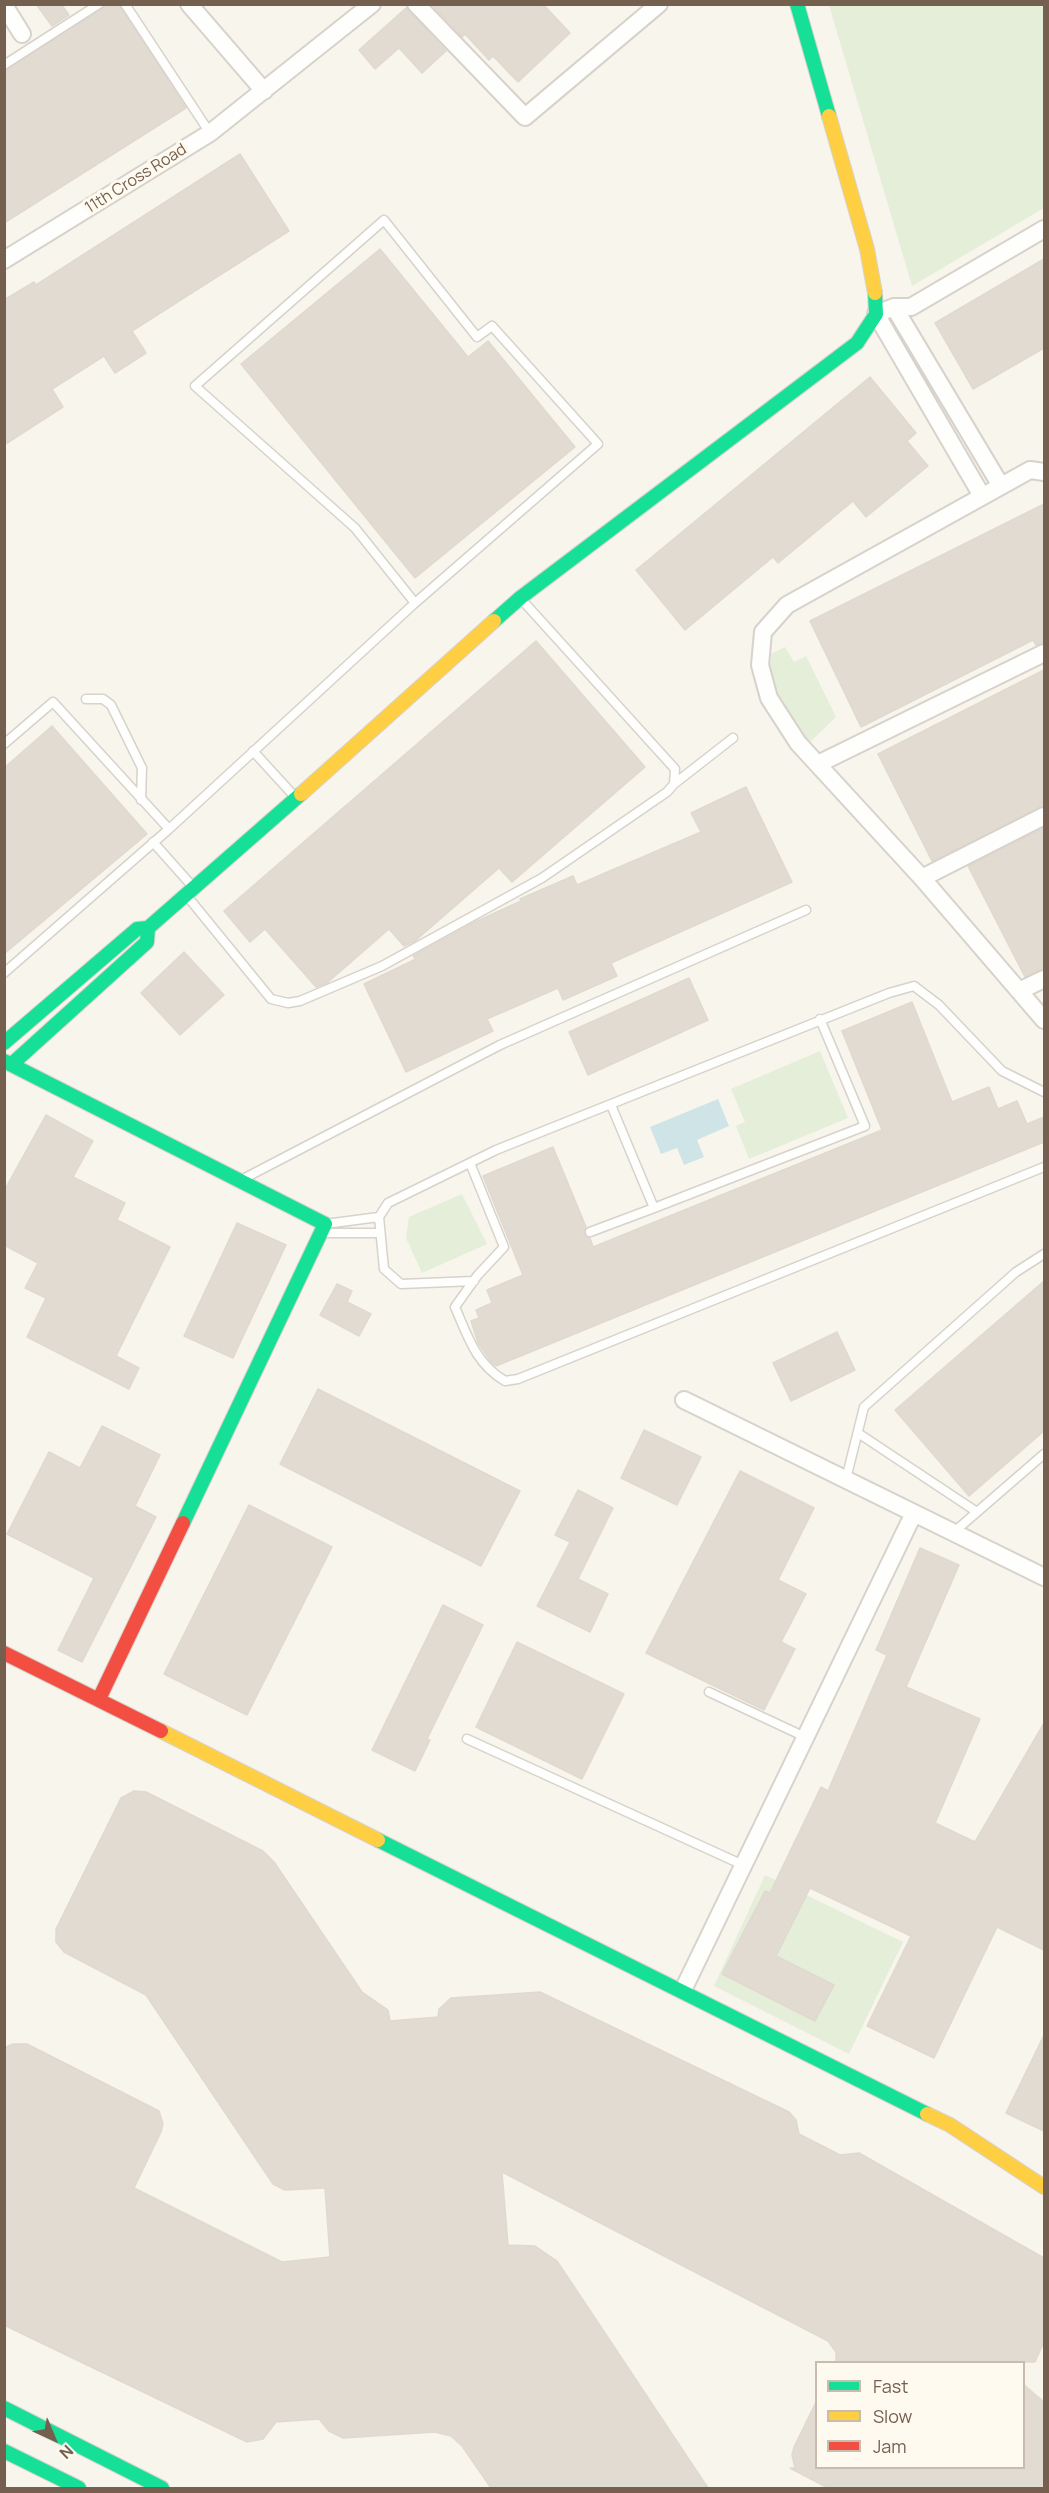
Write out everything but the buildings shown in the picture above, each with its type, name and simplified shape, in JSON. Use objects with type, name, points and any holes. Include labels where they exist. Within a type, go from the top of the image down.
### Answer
[{"type":"street","points":[[4,4],[22,34]]},
{"type":"street","points":[[189,4],[264,91]]},
{"type":"street","name":"11th Cross Road","points":[[4,260],[210,133],[372,4]]},
{"type":"street","points":[[416,4],[525,117],[659,4]]},
{"type":"street","points":[[796,4],[867,249],[876,314],[982,496]]},
{"type":"street","points":[[4,1043],[137,928],[148,928],[190,892],[520,598],[857,343],[876,314],[894,306],[911,307],[1044,229]]},
{"type":"street","points":[[894,306],[959,419],[1001,486]]},
{"type":"street","points":[[943,430],[959,419]]},
{"type":"street","points":[[1042,1015],[922,878],[798,743],[769,698],[760,665],[763,632],[787,604],[1030,470],[1044,472]]},
{"type":"street","points":[[818,764],[1044,653]]},
{"type":"street","points":[[922,878],[1044,816]]},
{"type":"street","points":[[99,1699],[322,1229],[240,1180],[8,1063],[147,942],[148,928]]},
{"type":"street","points":[[1020,991],[1044,979]]},
{"type":"street","points":[[684,1400],[1044,1577]]},
{"type":"street","points":[[682,1990],[803,1736],[914,1513]]},
{"type":"street","points":[[4,1653],[950,2125],[1044,2187]]},
{"type":"street","points":[[4,2408],[162,2488]]},
{"type":"street","points":[[4,2451],[79,2488]]},
{"type":"lane","points":[[4,64],[99,4]]},
{"type":"lane","points":[[125,4],[210,133]]},
{"type":"lane","points":[[4,973],[168,829],[415,603],[598,444],[492,326],[477,337],[384,220],[195,386],[355,528],[415,603]]},
{"type":"lane","points":[[520,598],[675,770],[674,784]]},
{"type":"lane","points":[[86,699],[103,699],[111,705],[142,768],[141,800]]},
{"type":"lane","points":[[4,744],[53,702],[168,829]]},
{"type":"lane","points":[[153,842],[271,999],[288,1003],[300,1001],[382,966],[542,878],[667,792],[733,738]]},
{"type":"lane","points":[[254,751],[296,798]]},
{"type":"lane","points":[[240,1180],[500,1045],[806,910]]},
{"type":"lane","points":[[474,1281],[401,1284],[384,1269],[379,1217],[388,1203],[470,1163],[820,1019],[914,986],[939,1005],[1002,1071],[1044,1092]]},
{"type":"lane","points":[[590,1232],[865,1126],[820,1019]]},
{"type":"lane","points":[[611,1105],[654,1208]]},
{"type":"lane","points":[[470,1163],[504,1246],[455,1307],[476,1355],[492,1373],[505,1381],[1044,1167]]},
{"type":"lane","points":[[322,1229],[379,1217]]},
{"type":"lane","points":[[322,1229],[380,1233]]},
{"type":"lane","points":[[846,1479],[864,1407],[1016,1272],[1044,1254]]},
{"type":"lane","points":[[858,1432],[977,1512]]},
{"type":"lane","points":[[954,1532],[1044,1454]]},
{"type":"lane","points":[[709,1692],[803,1736]]},
{"type":"lane","points":[[467,1739],[743,1865]]},
{"type":"green space","points":[[829,5],[1044,5],[1044,208],[912,286]]},
{"type":"green space","points":[[785,647],[794,662],[806,656],[836,717],[807,745],[769,684],[771,654]]},
{"type":"green space","points":[[820,1051],[848,1118],[749,1159],[736,1126],[745,1122],[731,1089]]},
{"type":"green space","points":[[462,1194],[487,1244],[422,1273],[406,1238],[409,1217]]},
{"type":"green space","points":[[765,1875],[903,1942],[849,2054],[714,1986]]},
{"type":"shaded area","points":[[718,1099],[729,1126],[697,1140],[704,1157],[684,1165],[677,1148],[661,1154],[650,1127]]},
{"type":"traffic: fast","points":[[797,4],[829,116]]},
{"type":"traffic: fast","points":[[494,621],[520,598],[857,343],[876,314],[875,293]]},
{"type":"traffic: fast","points":[[4,1043],[137,929],[148,928],[301,794]]},
{"type":"traffic: fast","points":[[12,1064],[147,942],[148,928]]},
{"type":"traffic: fast","points":[[4,1061],[325,1224],[183,1523]]},
{"type":"traffic: fast","points":[[378,1840],[927,2114]]},
{"type":"traffic: fast","points":[[4,2408],[162,2488]]},
{"type":"traffic: fast","points":[[4,2451],[79,2488]]},
{"type":"traffic: slow","points":[[829,116],[867,249],[875,293]]},
{"type":"traffic: slow","points":[[301,794],[494,621]]},
{"type":"traffic: slow","points":[[161,1731],[378,1840]]},
{"type":"traffic: slow","points":[[927,2114],[950,2125],[1044,2187]]},
{"type":"traffic: jam","points":[[99,1699],[183,1523]]},
{"type":"traffic: jam","points":[[4,1653],[161,1731]]}]
